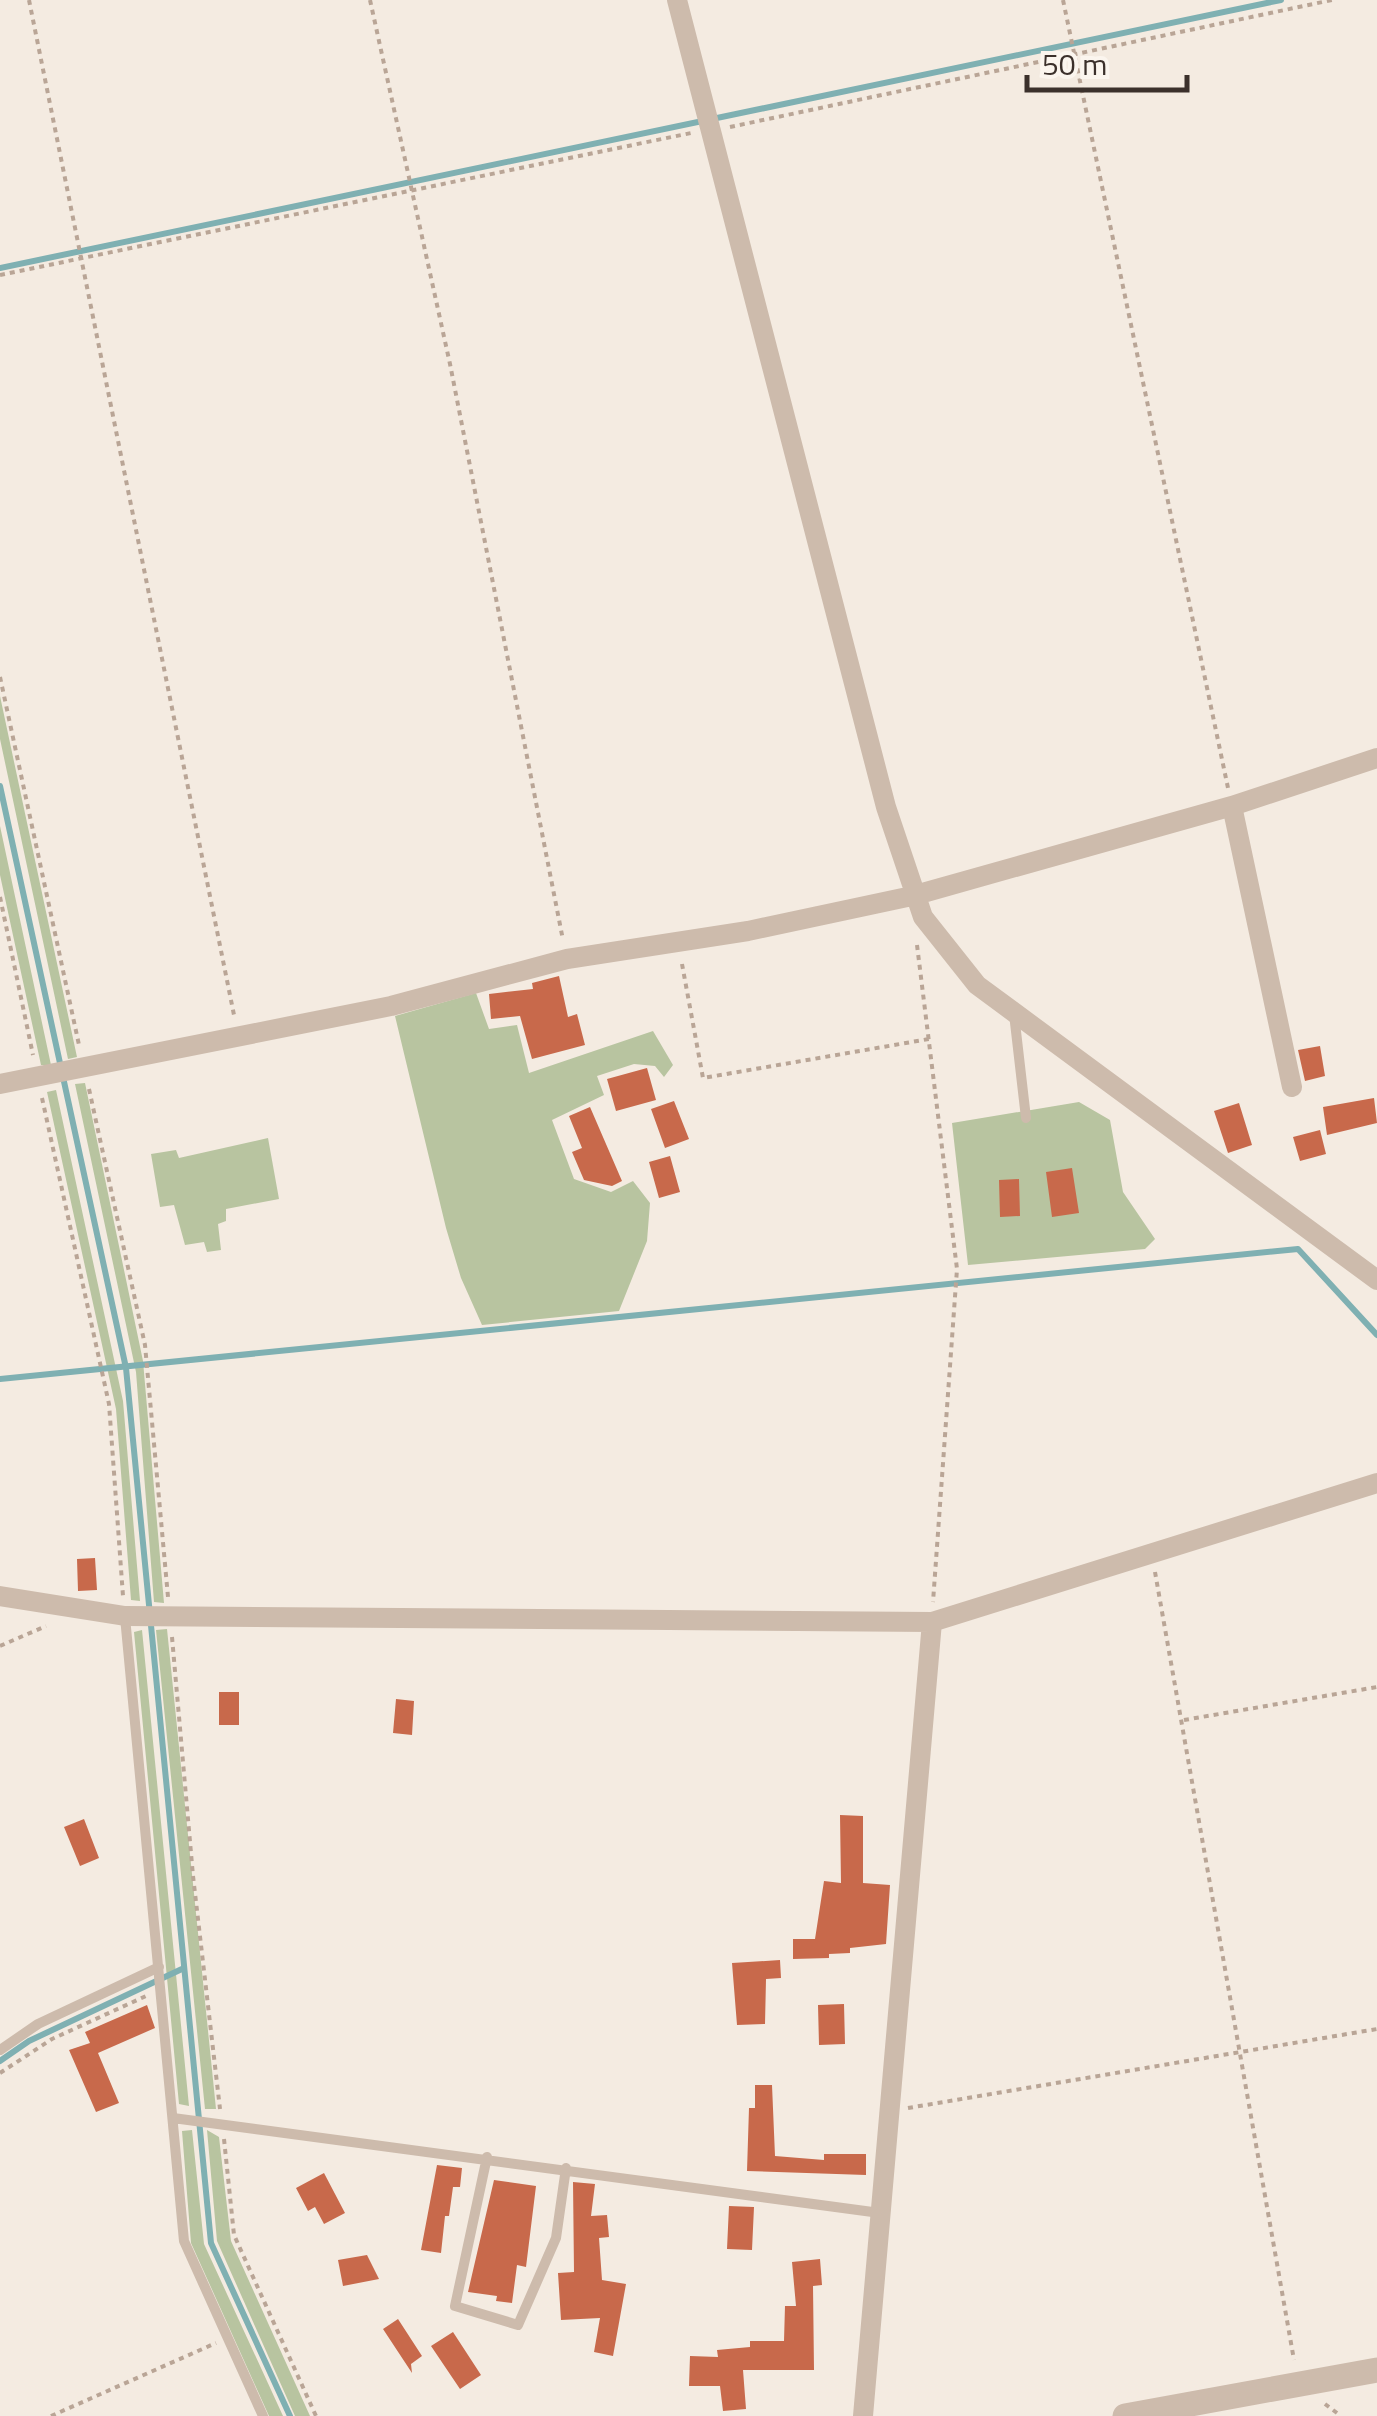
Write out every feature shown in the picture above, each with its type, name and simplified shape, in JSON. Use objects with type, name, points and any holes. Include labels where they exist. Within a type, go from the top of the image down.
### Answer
[{"type":"street","points":[[677,0],[912,896],[923,917],[977,984],[1377,1280]]},
{"type":"street","points":[[0,1084],[391,1006],[567,960],[912,896],[1232,806],[1377,758]]},
{"type":"street","points":[[1232,806],[1292,1087]]},
{"type":"street","points":[[0,1596],[124,1616],[932,1622],[1377,1483]]},
{"type":"street","points":[[863,2416],[932,1622]]},
{"type":"street","points":[[1125,2416],[1377,2370]]},
{"type":"lane","points":[[1013,1011],[1026,1118]]},
{"type":"lane","points":[[124,1616],[159,1966],[179,2118],[184,2241],[263,2416]]},
{"type":"lane","points":[[0,2050],[38,2024],[159,1966]]},
{"type":"lane","points":[[179,2118],[880,2213]]},
{"type":"lane","points":[[487,2157],[455,2306],[518,2325],[556,2238],[566,2168]]},
{"type":"path","points":[[29,0],[238,1036]]},
{"type":"path","points":[[370,0],[450,364],[567,960]]},
{"type":"path","points":[[1063,0],[1232,806]]},
{"type":"path","points":[[0,275],[1332,0]]},
{"type":"path","points":[[0,678],[145,1345],[217,2123],[234,2235],[316,2416]]},
{"type":"path","points":[[0,897],[109,1404],[124,1616]]},
{"type":"path","points":[[923,917],[917,947],[957,1269],[932,1622]]},
{"type":"path","points":[[678,942],[703,1078],[929,1039]]},
{"type":"path","points":[[1151,1554],[1184,1720],[1298,2384]]},
{"type":"path","points":[[0,1646],[51,1624]]},
{"type":"path","points":[[1184,1720],[1377,1687]]},
{"type":"path","points":[[0,2074],[52,2039],[162,1989]]},
{"type":"path","points":[[889,2111],[1377,2028]]},
{"type":"path","points":[[51,2416],[228,2338]]},
{"type":"green space","points":[[0,696],[77,1057],[68,1059],[0,739]]},
{"type":"green space","points":[[0,826],[51,1065],[41,1065],[0,875]]},
{"type":"green space","points":[[476,993],[489,1029],[517,1025],[529,1073],[653,1031],[673,1065],[664,1077],[655,1066],[634,1064],[597,1076],[604,1095],[552,1120],[574,1179],[611,1192],[633,1181],[650,1203],[647,1241],[619,1311],[482,1325],[461,1278],[446,1228],[395,1016]]},
{"type":"green space","points":[[85,1083],[143,1361],[164,1603],[154,1602],[136,1372],[75,1084]]},
{"type":"green space","points":[[56,1090],[123,1401],[140,1601],[131,1600],[116,1409],[47,1092]]},
{"type":"green space","points":[[1079,1102],[1110,1120],[1123,1192],[1155,1239],[1145,1249],[968,1265],[952,1123]]},
{"type":"green space","points":[[268,1138],[279,1199],[226,1209],[226,1221],[218,1224],[221,1250],[207,1252],[204,1242],[185,1245],[174,1205],[160,1207],[151,1154],[176,1150],[179,1158]]},
{"type":"green space","points":[[167,1629],[216,2109],[205,2109],[156,1630]]},
{"type":"green space","points":[[142,1630],[189,2106],[179,2104],[134,1632]]},
{"type":"green space","points":[[192,2130],[204,2244],[283,2416],[269,2416],[191,2243],[182,2131]]},
{"type":"green space","points":[[207,2130],[219,2137],[231,2241],[310,2416],[295,2416],[217,2241]]},
{"type":"building","points":[[559,976],[568,1017],[577,1014],[585,1045],[532,1059],[520,1016],[491,1019],[489,994],[533,989],[532,983]]},
{"type":"building","points":[[1320,1046],[1325,1076],[1305,1081],[1298,1050]]},
{"type":"building","points":[[647,1068],[656,1100],[616,1111],[607,1079]]},
{"type":"building","points":[[1374,1098],[1377,1123],[1327,1135],[1323,1107]]},
{"type":"building","points":[[674,1101],[689,1139],[665,1148],[651,1109]]},
{"type":"building","points":[[1239,1103],[1252,1145],[1228,1153],[1214,1111]]},
{"type":"building","points":[[590,1107],[622,1181],[612,1186],[584,1180],[572,1152],[582,1148],[569,1116]]},
{"type":"building","points":[[1320,1130],[1326,1154],[1300,1161],[1293,1137]]},
{"type":"building","points":[[670,1156],[680,1192],[659,1198],[649,1162]]},
{"type":"building","points":[[1072,1168],[1079,1213],[1052,1217],[1046,1172]]},
{"type":"building","points":[[1019,1179],[1020,1216],[1000,1217],[999,1180]]},
{"type":"building","points":[[95,1558],[97,1590],[78,1591],[77,1559]]},
{"type":"building","points":[[219,1692],[239,1692],[239,1725],[219,1725]]},
{"type":"building","points":[[396,1699],[414,1701],[412,1735],[393,1733]]},
{"type":"building","points":[[840,1815],[863,1816],[863,1883],[890,1885],[886,1944],[850,1948],[850,1953],[829,1954],[829,1958],[793,1959],[793,1939],[815,1939],[824,1881],[841,1883]]},
{"type":"building","points":[[84,1819],[99,1858],[80,1866],[64,1827]]},
{"type":"building","points":[[780,1960],[781,1978],[766,1979],[765,2024],[737,2025],[732,1963]]},
{"type":"building","points":[[844,2004],[845,2044],[819,2045],[818,2005]]},
{"type":"building","points":[[147,2005],[155,2028],[98,2053],[119,2103],[96,2112],[69,2050],[90,2043],[85,2032]]},
{"type":"building","points":[[755,2085],[772,2085],[775,2156],[824,2160],[824,2154],[866,2154],[866,2175],[747,2171],[749,2108],[755,2108]]},
{"type":"building","points":[[437,2165],[462,2168],[460,2187],[453,2187],[449,2216],[445,2216],[441,2253],[421,2250]]},
{"type":"building","points":[[324,2173],[345,2213],[324,2224],[315,2207],[308,2211],[296,2188]]},
{"type":"building","points":[[494,2180],[536,2186],[526,2267],[517,2265],[512,2303],[496,2301],[497,2296],[468,2292]]},
{"type":"building","points":[[573,2182],[595,2184],[591,2216],[607,2215],[609,2237],[599,2238],[602,2280],[626,2284],[613,2356],[594,2352],[600,2318],[561,2320],[558,2273],[574,2272]]},
{"type":"building","points":[[729,2206],[754,2207],[752,2250],[727,2249]]},
{"type":"building","points":[[367,2255],[379,2279],[343,2286],[338,2260]]},
{"type":"building","points":[[820,2259],[822,2285],[813,2286],[814,2370],[743,2370],[746,2409],[723,2411],[720,2386],[689,2386],[690,2356],[718,2357],[717,2350],[750,2347],[750,2341],[784,2341],[785,2306],[796,2306],[792,2262]]},
{"type":"building","points":[[398,2319],[422,2356],[411,2364],[412,2373],[383,2329]]},
{"type":"building","points":[[453,2332],[481,2375],[460,2389],[431,2346]]},
{"type":"waterway","points":[[0,268],[1281,0]]},
{"type":"waterway","points":[[0,786],[126,1368],[211,2243],[290,2416]]},
{"type":"waterway","points":[[0,1379],[1298,1249],[1377,1335]]},
{"type":"waterway","points":[[0,2061],[29,2041],[184,1968]]}]
